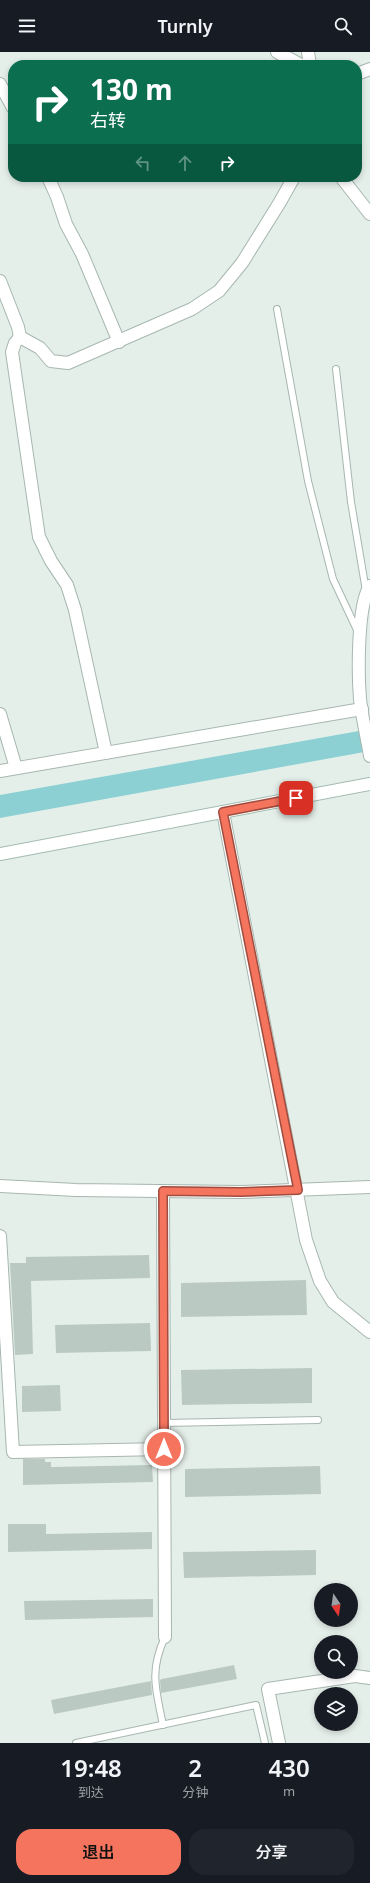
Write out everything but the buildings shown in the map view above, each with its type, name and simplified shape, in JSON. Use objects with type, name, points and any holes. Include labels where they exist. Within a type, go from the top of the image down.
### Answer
[{"type":"street","points":[[277,52],[292,60]]},
{"type":"street","points":[[0,84],[8,99]]},
{"type":"street","points":[[50,182],[66,224],[82,254],[119,342]]},
{"type":"street","points":[[0,282],[18,327],[20,337],[40,348],[51,361],[68,363],[192,309],[219,291],[242,263],[291,182]]},
{"type":"street","points":[[345,182],[370,214]]},
{"type":"street","points":[[20,337],[15,343],[12,352],[39,537],[51,561],[67,585],[75,610],[106,753]]},
{"type":"street","points":[[368,589],[362,610],[360,698],[370,756]]},
{"type":"street","points":[[0,771],[362,709]]},
{"type":"street","points":[[0,714],[16,768]]},
{"type":"street","points":[[0,854],[370,784]]},
{"type":"street","points":[[223,812],[298,1190],[306,1240],[320,1281],[333,1302],[370,1332]]},
{"type":"street","points":[[0,1186],[76,1190],[241,1192],[370,1187]]},
{"type":"street","points":[[163,1191],[165,1637]]},
{"type":"street","points":[[0,1236],[13,1452],[164,1449]]},
{"type":"street","points":[[278,1743],[268,1689],[355,1676],[370,1678]]},
{"type":"lane","points":[[277,309],[308,481],[333,579],[361,637]]},
{"type":"lane","points":[[336,369],[351,502],[368,589]]},
{"type":"lane","points":[[164,1423],[318,1420]]},
{"type":"lane","points":[[163,1725],[155,1687],[154,1670],[156,1657],[165,1637]]},
{"type":"lane","points":[[76,1743],[256,1705],[265,1743]]},
{"type":"water","points":[[370,729],[370,751],[0,818],[0,795]]},
{"type":"route","points":[[164,1449],[163,1191],[241,1192],[298,1190],[259,1000],[223,812],[296,798]]}]
